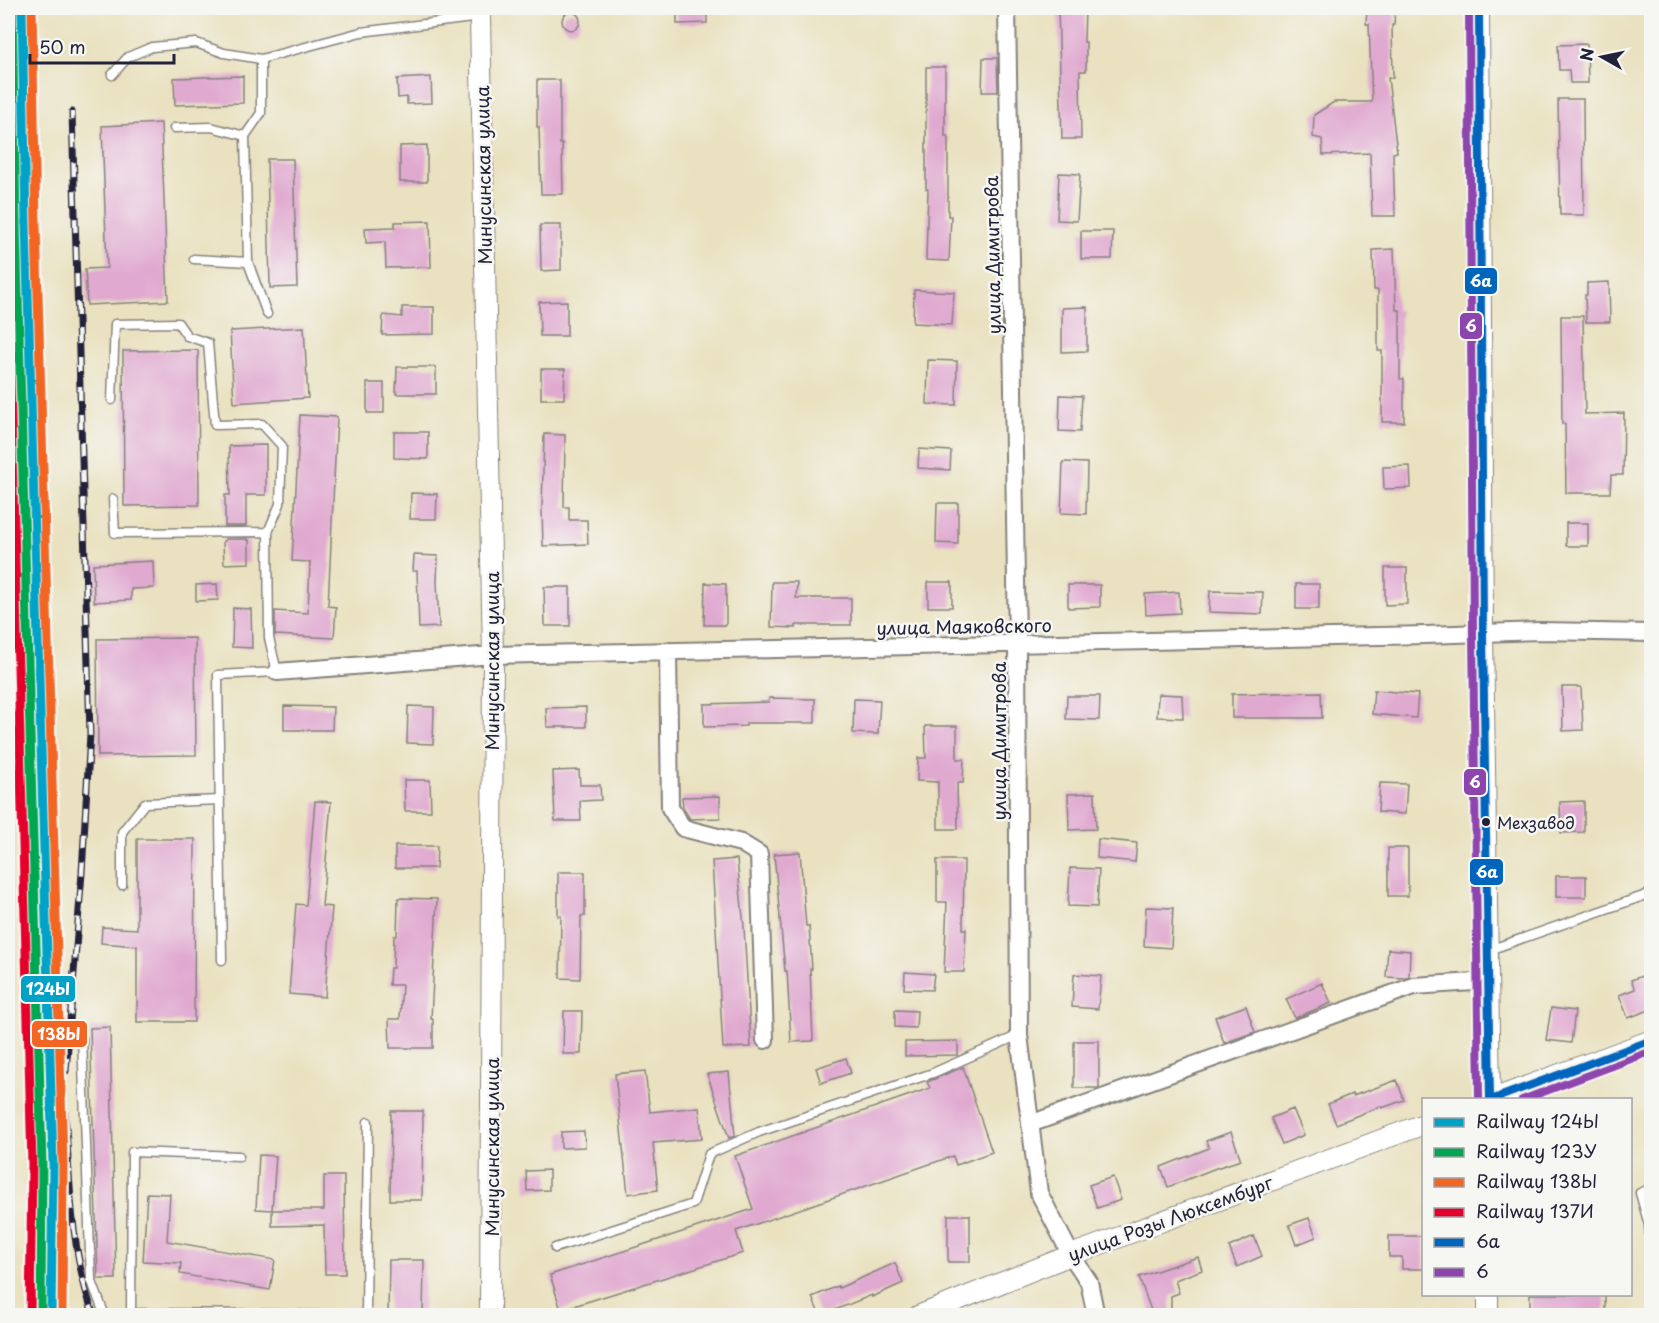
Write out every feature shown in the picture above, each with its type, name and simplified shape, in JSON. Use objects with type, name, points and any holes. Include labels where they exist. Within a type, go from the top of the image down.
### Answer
[{"type":"street","name":"улица Димитрова","points":[[1007,8],[1017,644],[1019,1035],[1039,1193],[1071,1255],[1089,1282],[1096,1316]]},
{"type":"street","points":[[1479,8],[1483,634],[1490,1098]]},
{"type":"street","name":"Минусинская улица","points":[[481,12],[492,655],[490,1316]]},
{"type":"street","name":"улица Маяковского","points":[[277,672],[492,655],[1540,631],[1652,633]]},
{"type":"street","points":[[668,651],[669,808],[683,828],[741,843],[759,854],[765,1040]]},
{"type":"street","points":[[1030,1124],[1414,986],[1489,981]]},
{"type":"street","points":[[1495,1098],[1652,1040]]},
{"type":"street","name":"улица Розы Люксембург","points":[[918,1316],[1071,1255],[1422,1125]]},
{"type":"street","points":[[1488,1296],[1488,1316]]},
{"type":"lane","points":[[112,75],[128,57],[152,47],[196,43],[224,53],[261,59],[361,32],[481,12]]},
{"type":"lane","points":[[261,59],[261,113],[245,136],[248,262],[267,314]]},
{"type":"lane","points":[[174,128],[211,127],[245,136]]},
{"type":"lane","points":[[194,259],[248,262]]},
{"type":"lane","points":[[111,399],[115,324],[178,323],[188,336],[208,343],[215,425],[262,424],[282,446],[280,504],[268,532],[269,638],[277,672],[219,675],[222,960]]},
{"type":"lane","points":[[113,499],[115,533],[268,532]]},
{"type":"lane","points":[[122,885],[122,832],[145,803],[220,800]]},
{"type":"lane","points":[[1489,950],[1652,893]]},
{"type":"lane","points":[[555,1248],[693,1204],[709,1154],[759,1132],[933,1073],[1019,1035]]},
{"type":"lane","points":[[82,1038],[91,1279],[105,1316]]},
{"type":"lane","points":[[366,1316],[368,1122]]},
{"type":"lane","points":[[239,1156],[132,1152],[131,1314],[351,1316]]},
{"type":"lane","points":[[1652,1188],[1640,1193],[1649,1226],[1652,1270]]},
{"type":"building","points":[[677,8],[707,8],[707,23],[677,24]]},
{"type":"building","points":[[1058,8],[1085,8],[1086,71],[1080,71],[1081,139],[1062,139]]},
{"type":"building","points":[[1367,8],[1395,8],[1394,25],[1392,25],[1393,78],[1388,78],[1397,152],[1393,153],[1395,216],[1372,216],[1370,153],[1323,155],[1322,139],[1313,137],[1314,115],[1334,102],[1372,102],[1369,24],[1366,24]]},
{"type":"building","points":[[567,12],[575,12],[580,17],[578,28],[567,30],[562,25],[562,17]]},
{"type":"building","points":[[1587,44],[1588,83],[1570,83],[1569,70],[1559,70],[1558,45]]},
{"type":"building","points":[[983,58],[997,58],[998,92],[982,92]]},
{"type":"building","points":[[926,67],[945,67],[948,216],[951,216],[949,261],[926,260],[928,189],[926,189]]},
{"type":"building","points":[[243,76],[243,103],[175,105],[174,78]]},
{"type":"building","points":[[431,77],[432,103],[407,104],[407,97],[398,98],[397,79]]},
{"type":"building","points":[[537,80],[560,80],[563,194],[541,194]]},
{"type":"building","points":[[1558,99],[1583,99],[1584,215],[1560,215]]},
{"type":"building","points":[[161,123],[168,301],[87,305],[85,269],[107,268],[102,126]]},
{"type":"building","points":[[427,145],[427,182],[400,182],[400,146]]},
{"type":"building","points":[[267,159],[293,159],[297,287],[270,288]]},
{"type":"building","points":[[1059,173],[1080,174],[1077,221],[1057,220]]},
{"type":"building","points":[[430,221],[431,267],[386,268],[385,242],[366,243],[365,228],[395,227],[395,222]]},
{"type":"building","points":[[540,225],[561,225],[561,270],[541,271]]},
{"type":"building","points":[[1081,231],[1113,231],[1112,259],[1081,259]]},
{"type":"building","points":[[1394,249],[1396,310],[1400,310],[1400,379],[1404,379],[1404,422],[1382,422],[1382,351],[1378,351],[1378,290],[1374,290],[1373,250]]},
{"type":"building","points":[[1609,282],[1610,322],[1586,322],[1587,283]]},
{"type":"building","points":[[914,290],[954,292],[952,325],[913,323]]},
{"type":"building","points":[[567,301],[567,336],[540,336],[539,302]]},
{"type":"building","points":[[402,307],[434,307],[434,334],[382,335],[383,315],[402,317]]},
{"type":"building","points":[[1087,307],[1087,351],[1062,352],[1062,308]]},
{"type":"building","points":[[1561,316],[1583,316],[1585,414],[1624,413],[1623,475],[1611,475],[1610,493],[1566,493],[1565,424],[1562,424]]},
{"type":"building","points":[[304,327],[308,398],[234,403],[230,331]]},
{"type":"building","points":[[198,350],[199,505],[124,506],[123,351]]},
{"type":"building","points":[[928,360],[957,361],[956,405],[927,404]]},
{"type":"building","points":[[397,367],[436,367],[436,394],[396,394]]},
{"type":"building","points":[[541,369],[565,369],[564,399],[541,399]]},
{"type":"building","points":[[367,383],[384,383],[384,413],[367,413]]},
{"type":"building","points":[[1060,395],[1082,396],[1080,432],[1059,431]]},
{"type":"building","points":[[300,415],[337,417],[328,606],[336,607],[334,638],[275,635],[275,611],[308,613],[310,562],[292,561]]},
{"type":"building","points":[[394,432],[428,432],[428,459],[394,458]]},
{"type":"building","points":[[544,434],[565,435],[564,507],[569,507],[569,520],[587,520],[588,544],[543,546]]},
{"type":"building","points":[[266,445],[266,495],[246,495],[246,526],[225,526],[225,495],[230,495],[229,446]]},
{"type":"building","points":[[919,449],[951,451],[950,470],[918,468]]},
{"type":"building","points":[[1063,462],[1087,463],[1086,514],[1061,513]]},
{"type":"building","points":[[1410,466],[1411,488],[1384,489],[1383,467]]},
{"type":"building","points":[[411,493],[437,494],[436,519],[410,519]]},
{"type":"building","points":[[937,503],[958,503],[958,544],[936,543]]},
{"type":"building","points":[[1566,523],[1588,523],[1588,546],[1566,546]]},
{"type":"building","points":[[225,539],[249,540],[249,563],[224,564],[223,541]]},
{"type":"building","points":[[414,555],[438,556],[439,627],[419,628],[417,571],[413,571]]},
{"type":"building","points":[[153,561],[154,588],[131,589],[131,600],[94,602],[93,564]]},
{"type":"building","points":[[1385,568],[1407,568],[1407,604],[1385,605]]},
{"type":"building","points":[[772,582],[797,582],[796,598],[851,598],[851,625],[771,627]]},
{"type":"building","points":[[928,582],[952,582],[952,607],[928,607]]},
{"type":"building","points":[[705,583],[726,584],[726,625],[704,625]]},
{"type":"building","points":[[217,584],[218,600],[196,601],[196,585]]},
{"type":"building","points":[[1296,584],[1319,584],[1319,609],[1296,609]]},
{"type":"building","points":[[1068,585],[1100,585],[1100,607],[1068,608]]},
{"type":"building","points":[[544,587],[570,587],[570,626],[545,626]]},
{"type":"building","points":[[1210,591],[1263,592],[1262,614],[1209,612]]},
{"type":"building","points":[[1179,592],[1180,613],[1146,615],[1145,594]]},
{"type":"building","points":[[233,608],[251,609],[252,648],[232,647]]},
{"type":"building","points":[[195,638],[196,755],[98,756],[97,639]]},
{"type":"building","points":[[1562,687],[1581,687],[1583,730],[1563,731]]},
{"type":"building","points":[[1374,690],[1418,694],[1416,718],[1372,714]]},
{"type":"building","points":[[1321,692],[1322,718],[1232,718],[1232,694]]},
{"type":"building","points":[[1158,694],[1182,695],[1183,718],[1157,717]]},
{"type":"building","points":[[1067,696],[1100,696],[1099,720],[1066,719]]},
{"type":"building","points":[[769,698],[815,699],[815,723],[746,723],[746,726],[704,727],[704,704],[769,702]]},
{"type":"building","points":[[854,699],[880,700],[878,734],[853,733]]},
{"type":"building","points":[[284,706],[333,707],[332,730],[284,730]]},
{"type":"building","points":[[408,706],[434,707],[433,744],[407,743]]},
{"type":"building","points":[[586,707],[586,727],[547,727],[546,708]]},
{"type":"building","points":[[925,726],[957,726],[957,759],[964,759],[963,783],[957,783],[958,829],[938,829],[938,782],[917,781],[918,758],[926,758]]},
{"type":"building","points":[[579,770],[580,785],[600,785],[601,800],[580,801],[581,821],[555,821],[553,771]]},
{"type":"building","points":[[404,780],[430,780],[431,811],[405,811]]},
{"type":"building","points":[[1380,783],[1407,784],[1405,814],[1378,812]]},
{"type":"building","points":[[1095,793],[1096,829],[1069,830],[1068,794]]},
{"type":"building","points":[[720,796],[720,818],[690,819],[683,808],[682,797]]},
{"type":"building","points":[[315,801],[331,802],[322,906],[332,907],[325,997],[289,994],[296,904],[306,905]]},
{"type":"building","points":[[1584,801],[1584,832],[1561,833],[1560,802]]},
{"type":"building","points":[[137,839],[195,839],[194,1022],[137,1022],[137,946],[101,943],[102,927],[137,929]]},
{"type":"building","points":[[1098,839],[1137,843],[1135,862],[1097,858]]},
{"type":"building","points":[[395,846],[437,846],[436,868],[395,868]]},
{"type":"building","points":[[1388,848],[1408,848],[1408,896],[1388,896]]},
{"type":"building","points":[[800,852],[812,969],[810,969],[813,1041],[791,1042],[787,971],[785,971],[774,854]]},
{"type":"building","points":[[737,859],[744,927],[751,1047],[723,1048],[712,861]]},
{"type":"building","points":[[937,860],[964,860],[963,929],[966,929],[964,972],[944,972],[947,902],[937,902]]},
{"type":"building","points":[[1070,868],[1099,869],[1097,907],[1068,906]]},
{"type":"building","points":[[558,872],[585,872],[585,916],[581,916],[580,979],[560,978],[561,916],[558,916]]},
{"type":"building","points":[[1556,876],[1586,876],[1586,897],[1556,897]]},
{"type":"building","points":[[398,898],[437,899],[431,1019],[433,1019],[433,1048],[390,1048],[389,1019],[400,1019],[402,985],[389,985],[390,968],[393,968],[394,936],[397,936]]},
{"type":"building","points":[[1146,907],[1173,908],[1171,948],[1144,946]]},
{"type":"building","points":[[1388,949],[1410,951],[1409,977],[1386,977]]},
{"type":"building","points":[[905,972],[934,974],[932,990],[904,989]]},
{"type":"building","points":[[1074,974],[1101,976],[1098,1009],[1072,1007]]},
{"type":"building","points":[[1645,975],[1652,992],[1652,1009],[1628,1018],[1619,995],[1635,989],[1631,980]]},
{"type":"building","points":[[1322,983],[1331,1003],[1295,1018],[1286,999]]},
{"type":"building","points":[[1246,1006],[1255,1032],[1224,1043],[1215,1017]]},
{"type":"building","points":[[1551,1008],[1575,1011],[1571,1043],[1546,1040]]},
{"type":"building","points":[[895,1010],[917,1011],[916,1028],[895,1027]]},
{"type":"building","points":[[564,1011],[582,1011],[581,1054],[563,1054]]},
{"type":"building","points":[[110,1027],[116,1279],[98,1279],[90,1028]]},
{"type":"building","points":[[958,1041],[958,1055],[905,1056],[905,1042]]},
{"type":"building","points":[[1074,1041],[1099,1041],[1099,1088],[1074,1088]]},
{"type":"building","points":[[846,1058],[851,1073],[821,1083],[816,1068]]},
{"type":"building","points":[[963,1067],[992,1152],[956,1165],[953,1156],[736,1231],[743,1253],[561,1310],[550,1275],[753,1209],[735,1156],[930,1088],[927,1082]]},
{"type":"building","points":[[645,1071],[650,1112],[699,1107],[702,1139],[653,1143],[658,1190],[628,1194],[615,1074]]},
{"type":"building","points":[[729,1072],[735,1136],[729,1138],[707,1074]]},
{"type":"building","points":[[1397,1080],[1404,1100],[1382,1108],[1381,1106],[1336,1124],[1328,1104]]},
{"type":"building","points":[[1293,1109],[1304,1135],[1282,1144],[1271,1118]]},
{"type":"building","points":[[391,1111],[423,1111],[422,1200],[390,1200]]},
{"type":"building","points":[[584,1131],[585,1147],[561,1148],[561,1132]]},
{"type":"building","points":[[1231,1132],[1241,1160],[1168,1187],[1161,1167],[1209,1148],[1206,1141]]},
{"type":"building","points":[[259,1155],[276,1156],[272,1210],[256,1209]]},
{"type":"building","points":[[549,1170],[549,1190],[527,1191],[526,1171]]},
{"type":"building","points":[[324,1176],[344,1176],[345,1274],[325,1274],[324,1225],[272,1226],[272,1210],[324,1210]]},
{"type":"building","points":[[1113,1177],[1121,1200],[1097,1208],[1089,1185]]},
{"type":"building","points":[[147,1193],[170,1194],[167,1241],[275,1260],[270,1290],[180,1274],[181,1263],[143,1261]]},
{"type":"building","points":[[948,1215],[970,1215],[970,1262],[948,1262]]},
{"type":"building","points":[[1309,1218],[1316,1237],[1296,1245],[1289,1225]]},
{"type":"building","points":[[1254,1236],[1262,1256],[1237,1267],[1229,1247]]},
{"type":"building","points":[[1389,1236],[1422,1236],[1422,1269],[1402,1269],[1402,1257],[1389,1257]]},
{"type":"building","points":[[1198,1257],[1202,1270],[1175,1280],[1179,1293],[1171,1296],[1171,1316],[1153,1316],[1139,1277]]},
{"type":"building","points":[[389,1260],[424,1260],[423,1316],[388,1316]]},
{"type":"building","points":[[895,1263],[903,1283],[820,1316],[812,1297],[838,1286],[839,1288]]},
{"type":"building","points":[[1530,1296],[1605,1296],[1605,1316],[1530,1316]]},
{"type":"railway","points":[[66,1071],[82,873],[90,734],[72,112]]},
{"type":"railway","points":[[65,1112],[72,1215],[80,1266],[94,1316]]},
{"type":"rail line","name":"123У","points":[[12,8],[42,1164],[41,1316]]},
{"type":"rail line","name":"124Ы","points":[[22,8],[26,225],[53,1164],[51,1316]]},
{"type":"rail line","name":"138Ы","points":[[32,8],[36,225],[63,1164],[62,1316]]},
{"type":"rail line","name":"137И","points":[[8,312],[32,1164],[30,1316]]},
{"type":"transit line","name":"6","points":[[1469,8],[1479,1098]]},
{"type":"transit line","name":"6а","points":[[1479,8],[1483,634],[1490,1098]]},
{"type":"transit line","name":"6а","points":[[1496,1098],[1652,1040]]},
{"type":"transit line","name":"6","points":[[1527,1098],[1652,1051]]},
{"type":"place","name":"Мехзавод","points":[[1486,822]]}]
